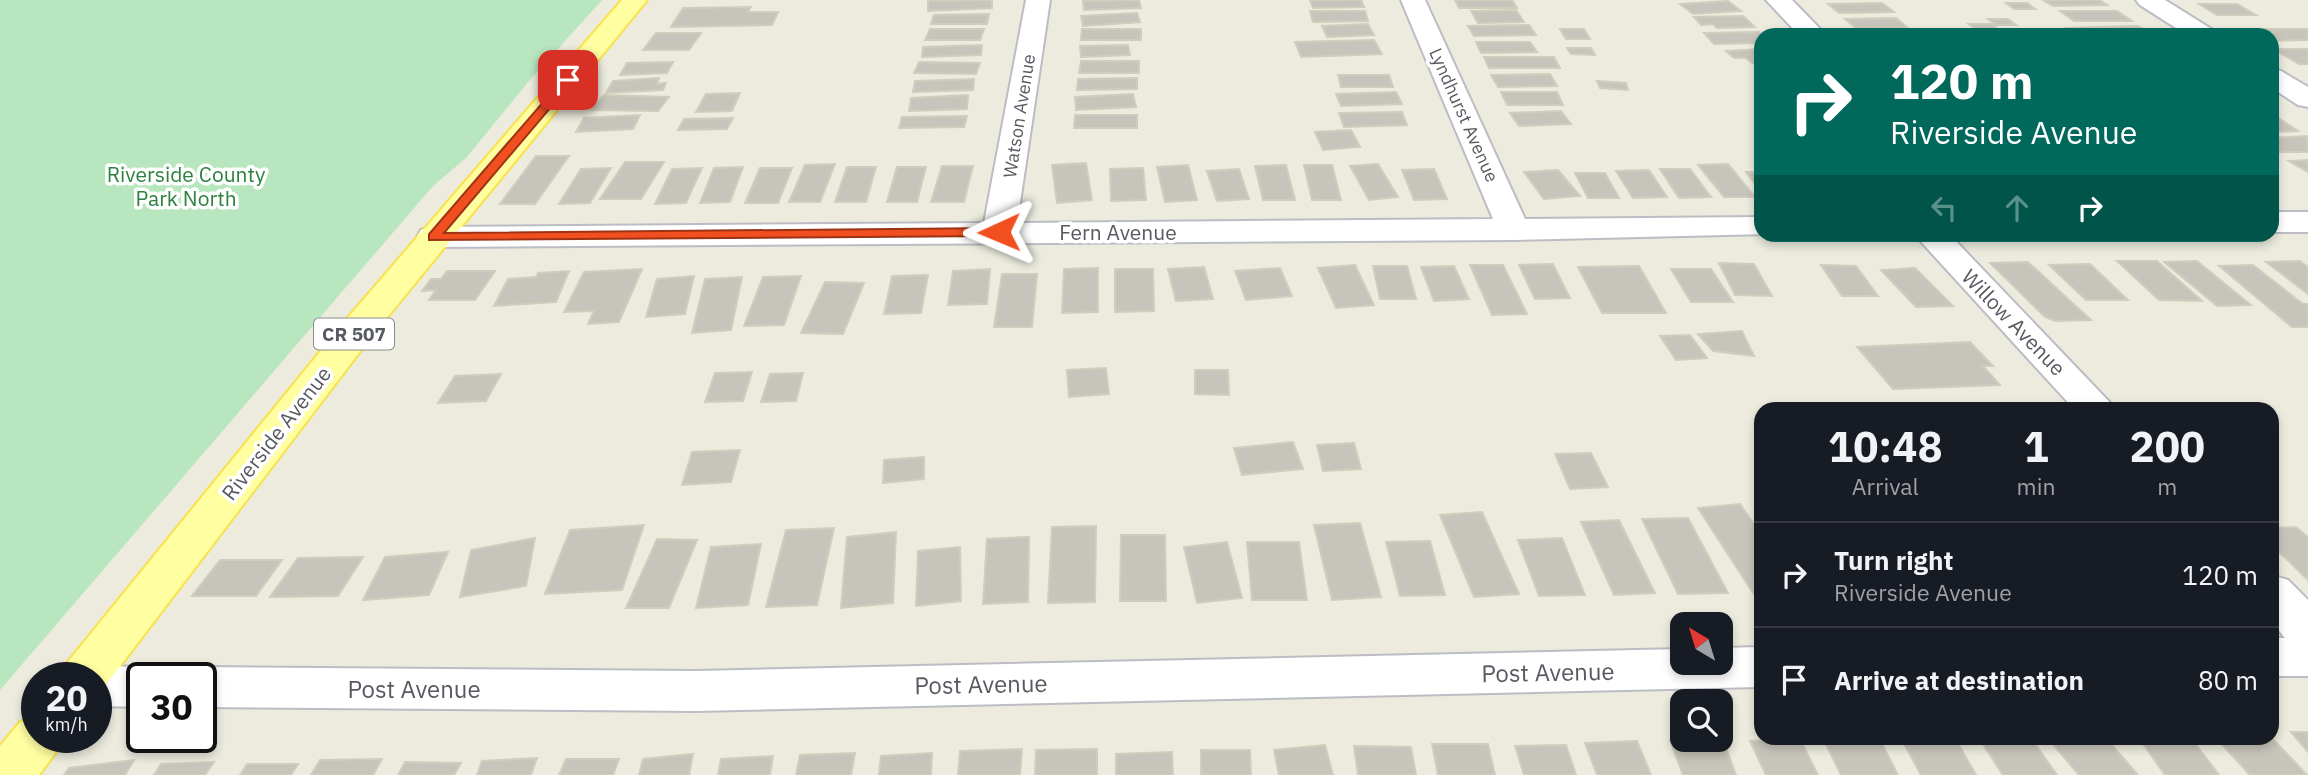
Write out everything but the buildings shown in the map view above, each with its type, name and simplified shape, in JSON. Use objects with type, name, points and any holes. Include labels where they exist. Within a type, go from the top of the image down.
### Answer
[{"type":"main road","name":"Riverside Avenue","points":[[96,662],[433,237],[635,0]]},
{"type":"main road","points":[[8,775],[25,753]]},
{"type":"street","name":"Watson Avenue","points":[[999,232],[1038,0]]},
{"type":"street","name":"Lyndhurst Avenue","points":[[1413,0],[1514,230]]},
{"type":"street","points":[[1778,0],[1806,28]]},
{"type":"street","points":[[2148,0],[2193,28]]},
{"type":"street","points":[[2279,81],[2308,100]]},
{"type":"street","points":[[2279,222],[2308,222]]},
{"type":"street","name":"Fern Avenue","points":[[433,237],[1754,227]]},
{"type":"street","name":"Willow Avenue","points":[[1938,242],[2090,402]]},
{"type":"street","points":[[2279,600],[2308,631]]},
{"type":"street","points":[[2279,657],[2308,657]]},
{"type":"street","name":"Post Avenue","points":[[217,687],[696,691],[1754,667]]},
{"type":"green space","name":"Riverside County Park North","points":[[0,0],[602,0],[529,81],[466,158],[433,186],[24,662],[21,662],[21,666],[0,690]]},
{"type":"route","points":[[568,80],[433,237],[999,232]]}]
